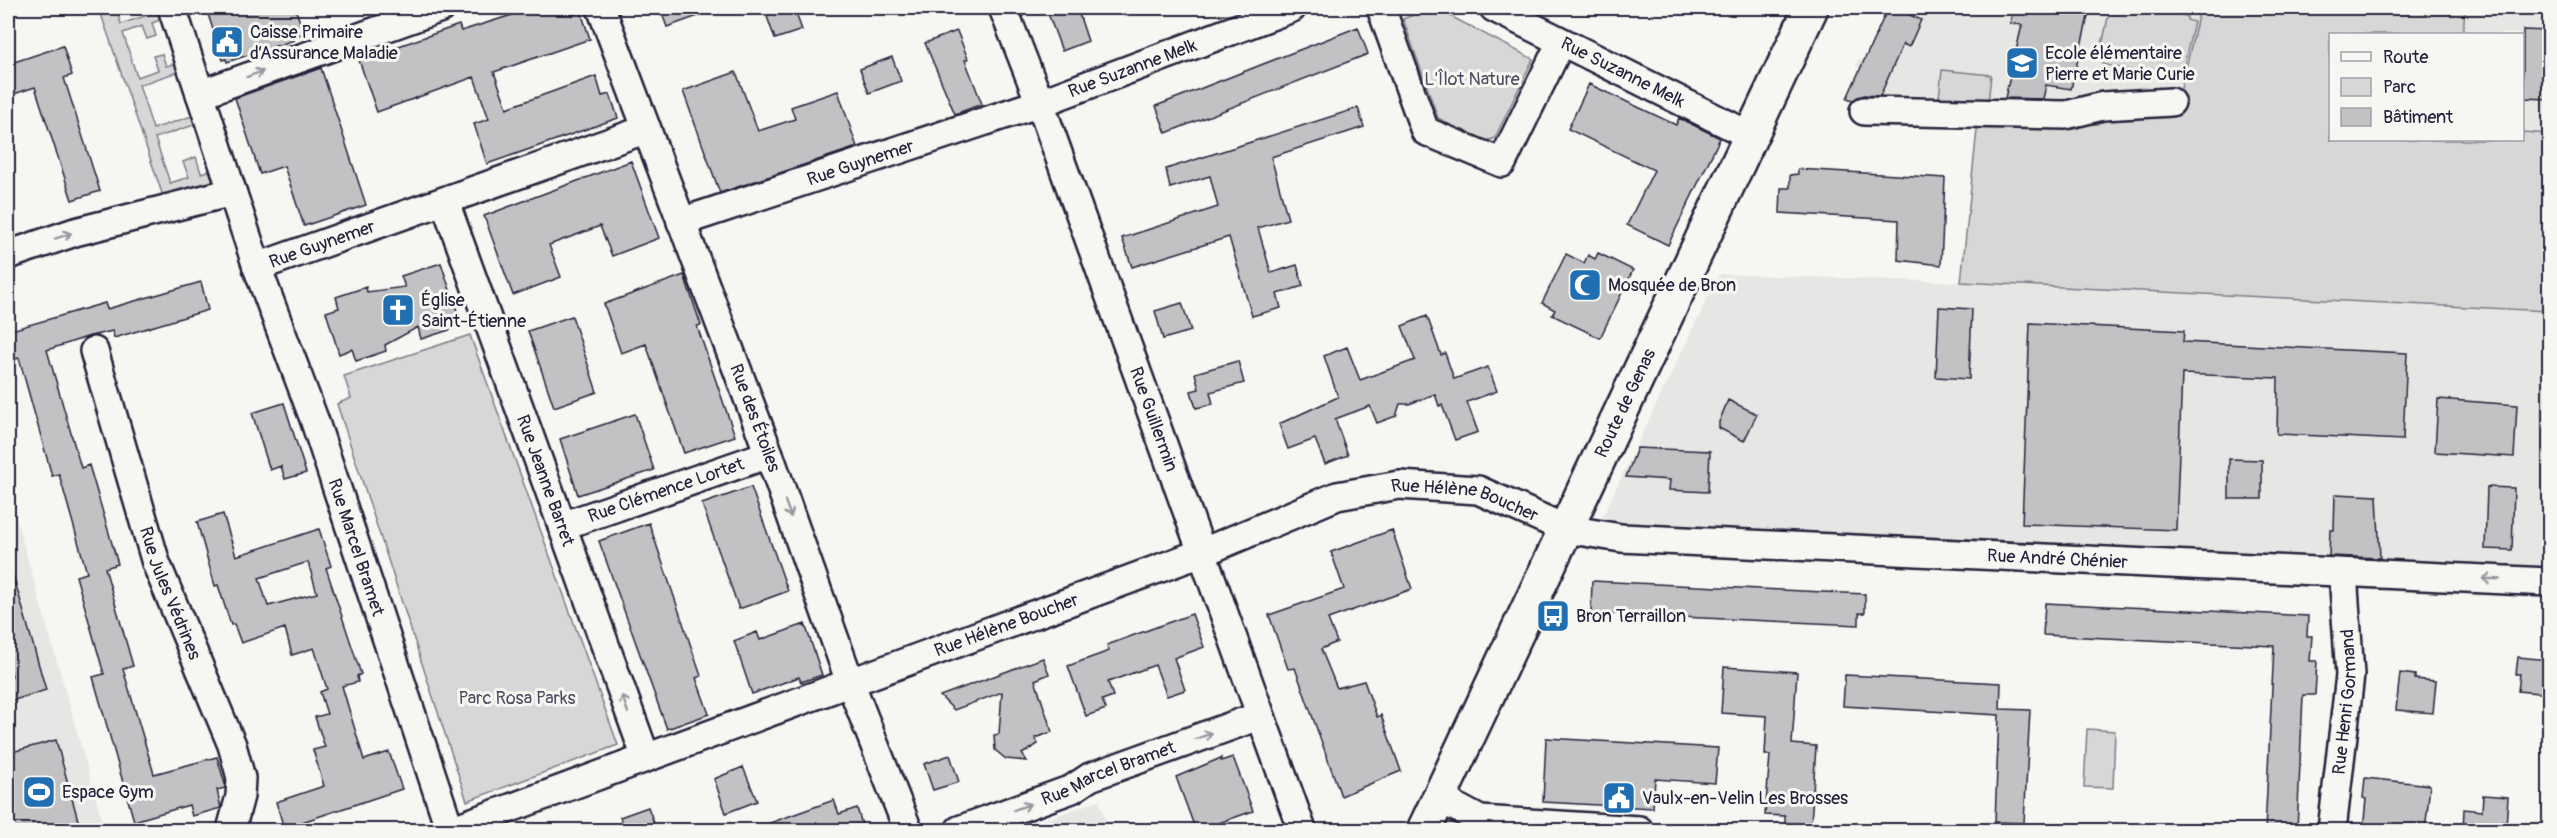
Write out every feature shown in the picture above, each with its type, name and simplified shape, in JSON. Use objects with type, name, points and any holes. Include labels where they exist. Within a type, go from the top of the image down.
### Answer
[{"type":"main road","name":"Route de Genas","points":[[1424,831],[1810,8]]},
{"type":"street","points":[[8,255],[75,232],[232,192],[172,8]]},
{"type":"street","points":[[200,94],[441,8]]},
{"type":"street","name":"Rue des Étoiles","points":[[601,8],[769,454],[850,682],[908,831]]},
{"type":"street","name":"Rue Guillermin","points":[[1004,8],[1040,102],[1302,831]]},
{"type":"street","name":"Rue Suzanne Melk","points":[[1040,102],[1292,8]]},
{"type":"street","points":[[1381,8],[1425,131],[1502,162],[1561,42]]},
{"type":"street","name":"Rue Suzanne Melk","points":[[1494,8],[1751,136]]},
{"type":"street","name":"Rue Guynemer","points":[[681,222],[1040,102]]},
{"type":"street","points":[[1864,111],[2066,115],[2103,106],[2171,102]]},
{"type":"street","name":"Rue Guynemer","points":[[232,192],[257,267],[647,129]]},
{"type":"street","name":"Rue Jeanne Barret","points":[[445,202],[646,758]]},
{"type":"street","name":"Rue Marcel Bramet","points":[[257,267],[314,419],[451,831]]},
{"type":"street","name":"Rue Jules Védrines","points":[[94,351],[156,563],[232,746],[241,778],[240,796],[231,831]]},
{"type":"street","name":"Rue Clémence Lortet","points":[[562,526],[769,454]]},
{"type":"street","name":"Rue Hélène Boucher","points":[[451,831],[1201,553],[1337,496],[1400,485],[1478,490],[1566,529]]},
{"type":"street","name":"Rue André Chénier","points":[[1566,529],[1622,538],[2550,582]]},
{"type":"street","name":"Rue Henri Gormand","points":[[2332,831],[2350,675],[2343,573]]},
{"type":"street","name":"Rue Marcel Bramet","points":[[959,831],[1072,789],[1090,777],[1259,716]]},
{"type":"street","points":[[1439,798],[1480,820],[1639,831]]},
{"type":"shaded area","name":"Ecole élémentaire Pierre et Marie Curie","points":[[1888,8],[2200,8],[2175,114],[2101,112],[2099,124],[1864,116],[1864,105],[1847,98],[1860,68],[1856,66],[1858,59],[1863,61]]},
{"type":"shaded area","points":[[2465,8],[2549,8],[2549,134],[2524,132],[2524,33],[2463,33]]},
{"type":"shaded area","points":[[1719,274],[1961,282],[2549,311],[2549,599],[1586,551]]},
{"type":"shaded area","points":[[12,504],[105,830],[8,830],[8,506]]},
{"type":"shaded area","points":[[1099,800],[1109,830],[1018,830],[1080,807]]},
{"type":"green space","points":[[99,8],[116,8],[121,24],[163,10],[165,18],[152,23],[156,36],[147,39],[142,26],[123,33],[137,77],[158,70],[153,56],[162,54],[166,66],[180,62],[183,70],[139,85],[153,129],[198,114],[200,123],[155,138],[170,183],[189,177],[183,162],[196,157],[201,173],[215,169],[216,178],[211,183],[165,202]]},
{"type":"green space","name":"L'Îlot Nature","points":[[1435,8],[1533,59],[1495,138],[1481,140],[1474,138],[1438,118],[1403,19]]},
{"type":"green space","points":[[2110,8],[2151,8],[2151,12],[2155,9],[2187,16],[2187,20],[2194,22],[2181,78],[2174,77],[2173,79],[2141,72],[2138,68],[2137,72],[2102,64],[2103,60],[2099,59]]},
{"type":"green space","points":[[2200,8],[2465,8],[2463,33],[2329,33],[2329,141],[2524,141],[2524,132],[2549,134],[2549,311],[1961,282],[1978,120],[2098,124],[2101,111],[2175,114]]},
{"type":"green space","points":[[1942,70],[1991,75],[1988,103],[1939,98]]},
{"type":"green space","name":"Parc Rosa Parks","points":[[470,335],[618,745],[467,801],[337,404],[351,398],[344,376]]},
{"type":"green space","points":[[2087,729],[2115,731],[2113,788],[2084,787]]},
{"type":"building","points":[[206,8],[295,8],[304,33],[293,37],[294,40],[227,62],[226,59],[223,60]]},
{"type":"building","points":[[534,8],[570,8],[572,15],[581,12],[590,39],[494,72],[507,108],[596,76],[602,96],[610,94],[618,118],[487,164],[474,124],[489,119],[474,77],[377,112],[359,60],[459,25],[461,31]]},
{"type":"building","points":[[660,8],[715,8],[715,10],[667,27]]},
{"type":"building","points":[[764,8],[794,8],[802,30],[775,39]]},
{"type":"building","points":[[1046,8],[1077,8],[1088,41],[1062,51]]},
{"type":"building","points":[[1888,8],[1894,8],[1921,20],[1909,47],[1903,44],[1880,96],[1864,95],[1853,100],[1847,98]]},
{"type":"building","name":"Ecole élémentaire Pierre et Marie Curie","points":[[2014,8],[2090,8],[2071,89],[2046,85],[2043,99],[2005,98],[2022,25],[2010,23]]},
{"type":"building","points":[[1358,27],[1368,54],[1166,133],[1156,106]]},
{"type":"building","points":[[2523,30],[2550,31],[2550,99],[2524,98]]},
{"type":"building","points":[[957,31],[968,59],[965,60],[982,104],[955,114],[925,43]]},
{"type":"building","points":[[63,46],[72,75],[64,78],[100,191],[72,200],[35,87],[8,96],[8,64]]},
{"type":"building","points":[[892,57],[901,81],[869,93],[860,69]]},
{"type":"building","points":[[321,68],[366,205],[304,226],[284,166],[260,174],[235,98]]},
{"type":"building","points":[[736,72],[758,131],[795,119],[791,107],[838,91],[857,147],[720,193],[683,91]]},
{"type":"building","points":[[1589,84],[1676,125],[1679,118],[1720,138],[1668,245],[1627,225],[1654,170],[1568,129]]},
{"type":"building","points":[[1358,108],[1364,127],[1271,157],[1288,219],[1258,228],[1271,273],[1297,265],[1303,286],[1277,294],[1281,308],[1252,316],[1229,237],[1132,267],[1122,238],[1218,207],[1210,176],[1170,188],[1166,169]]},
{"type":"building","points":[[631,161],[659,238],[612,256],[600,226],[549,245],[561,277],[513,295],[484,216]]},
{"type":"building","points":[[1798,169],[1945,178],[1941,265],[1898,260],[1899,220],[1780,213],[1781,188],[1790,188],[1790,175],[1798,174]]},
{"type":"building","name":"Mosquée de Bron","points":[[1598,253],[1633,270],[1600,338],[1552,315],[1555,310],[1542,303],[1566,254],[1584,263],[1588,255],[1595,259]]},
{"type":"building","name":"Église Saint-Étienne","points":[[441,263],[462,326],[421,339],[418,327],[385,345],[386,351],[356,361],[352,349],[339,354],[326,312],[339,308],[336,297],[366,287],[367,292],[405,287],[401,276]]},
{"type":"building","points":[[684,275],[701,325],[697,326],[735,436],[684,453],[646,344],[621,353],[604,304]]},
{"type":"building","points":[[201,282],[208,310],[114,338],[113,331],[47,350],[81,468],[89,465],[118,564],[105,568],[133,666],[123,669],[154,774],[217,757],[225,784],[225,788],[217,790],[221,808],[192,816],[189,805],[134,821],[93,677],[104,674],[76,576],[87,573],[59,474],[52,476],[19,358],[8,361],[8,331],[105,303],[107,309]]},
{"type":"building","points":[[1182,303],[1191,331],[1163,339],[1155,311]]},
{"type":"building","points":[[1939,307],[1972,309],[1969,379],[1936,377]]},
{"type":"building","points":[[572,316],[597,392],[554,407],[528,331]]},
{"type":"building","points":[[1427,316],[1441,355],[1445,353],[1454,379],[1488,367],[1497,391],[1467,402],[1478,432],[1455,440],[1442,405],[1439,406],[1435,394],[1409,404],[1400,404],[1396,416],[1377,423],[1370,406],[1335,419],[1348,455],[1325,464],[1315,439],[1288,449],[1279,424],[1338,397],[1324,356],[1347,347],[1360,380],[1415,360],[1402,326]]},
{"type":"building","points":[[2030,323],[2184,331],[2183,342],[2407,353],[2403,440],[2277,434],[2278,378],[2182,374],[2176,530],[2022,524]]},
{"type":"building","points":[[1238,361],[1244,383],[1210,392],[1213,404],[1196,408],[1191,391],[1199,389],[1195,373]]},
{"type":"building","points":[[2438,399],[2517,405],[2514,457],[2435,452]]},
{"type":"building","points":[[1728,400],[1757,414],[1744,441],[1719,428],[1719,422]]},
{"type":"building","points":[[284,403],[306,473],[285,479],[281,466],[270,470],[252,413]]},
{"type":"building","points":[[635,414],[654,470],[578,495],[560,439]]},
{"type":"building","points":[[1637,448],[1710,451],[1708,492],[1669,490],[1670,480],[1626,477]]},
{"type":"building","points":[[2229,459],[2262,460],[2262,499],[2229,499]]},
{"type":"building","points":[[751,487],[788,591],[739,609],[702,504]]},
{"type":"building","points":[[2487,487],[2514,488],[2512,550],[2485,549]]},
{"type":"building","points":[[2335,494],[2377,496],[2380,558],[2329,556],[2330,530],[2334,530]]},
{"type":"building","points":[[223,514],[236,556],[319,529],[331,566],[326,568],[361,674],[357,676],[358,682],[342,686],[364,760],[389,752],[402,789],[284,828],[276,802],[324,786],[313,750],[325,747],[315,717],[327,714],[320,692],[327,689],[314,648],[292,655],[285,628],[241,643],[234,624],[231,625],[218,585],[215,586],[197,522]],"holes":[[[308,562],[317,593],[268,606],[259,578]]]},
{"type":"building","points":[[649,523],[701,676],[696,678],[709,714],[667,729],[599,541]]},
{"type":"building","points":[[1392,530],[1412,589],[1328,619],[1337,642],[1321,649],[1337,688],[1364,681],[1377,717],[1381,715],[1401,771],[1341,796],[1295,668],[1288,669],[1269,615],[1344,589],[1331,552]]},
{"type":"building","points":[[12,571],[46,690],[8,702],[8,677],[12,676],[8,662],[8,572]]},
{"type":"building","points":[[1592,581],[1865,594],[1865,613],[1859,613],[1859,625],[1591,613]]},
{"type":"building","points":[[2045,603],[2308,616],[2307,636],[2312,636],[2310,661],[2317,661],[2315,695],[2303,695],[2297,831],[2265,831],[2274,646],[2043,635]]},
{"type":"building","points":[[1192,614],[1204,647],[1174,658],[1185,690],[1167,696],[1155,665],[1108,682],[1113,696],[1102,700],[1106,709],[1086,716],[1068,666],[1109,651],[1107,645]]},
{"type":"building","points":[[805,624],[822,675],[801,682],[799,677],[752,694],[734,641],[757,632],[760,640]]},
{"type":"building","points":[[2518,657],[2550,660],[2550,694],[2518,691],[2520,674],[2516,674]]},
{"type":"building","points":[[1043,658],[1049,674],[1035,680],[1052,732],[1035,738],[1038,744],[1022,754],[1027,761],[1006,759],[995,750],[994,735],[999,734],[1002,692],[954,710],[940,696]]},
{"type":"building","points":[[1724,667],[1797,672],[1792,744],[1816,746],[1811,824],[1785,823],[1785,816],[1765,815],[1770,755],[1765,755],[1767,716],[1721,713]]},
{"type":"building","points":[[2400,673],[2415,675],[2415,679],[2436,681],[2433,713],[2396,710]]},
{"type":"building","points":[[1845,675],[2001,683],[2000,709],[2030,710],[2024,823],[1995,822],[1999,715],[1843,706]]},
{"type":"building","points":[[1546,738],[1718,748],[1715,783],[1655,779],[1653,808],[1543,802]]},
{"type":"building","name":"Espace Gym","points":[[56,740],[81,831],[8,831],[8,753]]},
{"type":"building","points":[[950,755],[959,782],[933,790],[924,764]]},
{"type":"building","points":[[1233,757],[1253,811],[1196,831],[1176,777],[1221,758],[1221,761]]},
{"type":"building","points":[[743,767],[757,801],[726,813],[714,779]]},
{"type":"building","points":[[2365,778],[2430,785],[2425,831],[2363,831]]},
{"type":"building","points":[[2483,795],[2508,797],[2506,827],[2482,825],[2481,831],[2463,831],[2464,809],[2482,811]]},
{"type":"building","points":[[834,800],[839,814],[857,808],[864,831],[756,831],[756,828]]},
{"type":"building","points":[[648,807],[657,831],[624,831],[620,817]]},
{"type":"place","name":"Caisse Primaire d’Assurance Maladie","points":[[227,42]]},
{"type":"place","name":"Ecole élémentaire Pierre et Marie Curie","points":[[2022,63]]},
{"type":"place","name":"Mosquée de Bron","points":[[1585,285]]},
{"type":"place","name":"Église Saint-Étienne","points":[[398,310]]},
{"type":"place","name":"Bron Terraillon","points":[[1553,616]]},
{"type":"place","name":"Espace Gym","points":[[39,792]]},
{"type":"place","name":"Vaulx-en-Velin Les Brosses","points":[[1619,798]]}]
